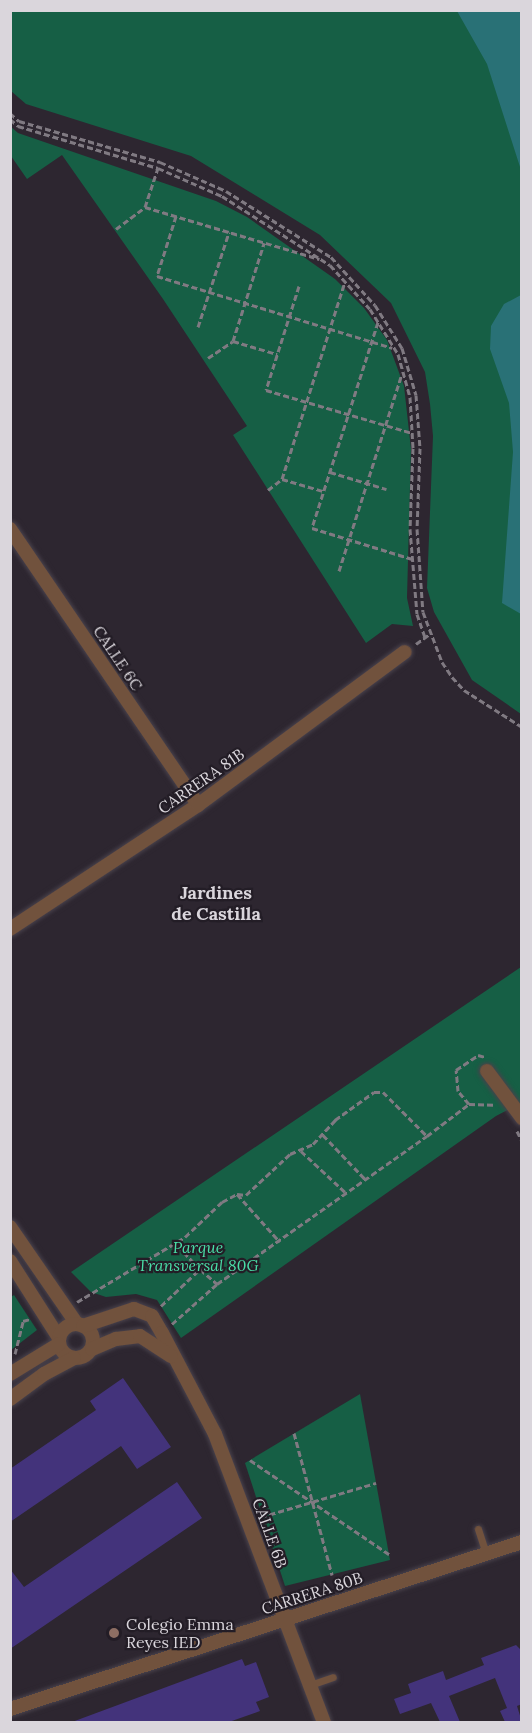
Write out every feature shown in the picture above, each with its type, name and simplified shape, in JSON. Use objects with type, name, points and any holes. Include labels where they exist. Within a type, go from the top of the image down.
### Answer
[{"type":"street","name":"CALLE 6C","points":[[10,529],[198,806]]},
{"type":"street","name":"CARRERA 81B","points":[[10,929],[198,806],[405,652]]},
{"type":"street","points":[[489,1065],[518,1123]]},
{"type":"street","points":[[10,1227],[67,1309],[80,1325],[91,1333],[92,1349]]},
{"type":"street","points":[[10,1262],[59,1341],[74,1358]]},
{"type":"street","points":[[11,1374],[59,1341],[66,1328],[134,1309],[152,1316]]},
{"type":"street","name":"CALLE 6B","points":[[152,1316],[215,1434],[324,1722]]},
{"type":"street","points":[[10,1400],[44,1374],[116,1339],[140,1336],[175,1359]]},
{"type":"street","name":"CARRERA 80B","points":[[10,1708],[522,1542]]},
{"type":"lane","points":[[478,1529],[486,1553]]},
{"type":"lane","points":[[310,1685],[333,1677]]},
{"type":"path","points":[[10,112],[20,121],[160,162],[226,191],[331,257],[375,305],[402,348],[416,395],[420,448],[417,529],[423,612],[442,662],[464,690],[522,727]]},
{"type":"path","points":[[10,120],[18,126],[158,168],[222,196],[322,260],[345,282],[378,322],[394,348],[410,397],[412,559],[417,614],[425,637]]},
{"type":"path","points":[[116,229],[145,207],[158,168]]},
{"type":"path","points":[[145,207],[322,260]]},
{"type":"path","points":[[176,216],[157,276],[394,348]]},
{"type":"path","points":[[198,327],[229,232]]},
{"type":"path","points":[[208,358],[233,341],[264,243]]},
{"type":"path","points":[[268,490],[282,479],[345,282]]},
{"type":"path","points":[[299,286],[266,390],[412,433]]},
{"type":"path","points":[[378,322],[312,528],[412,559]]},
{"type":"path","points":[[233,341],[277,354]]},
{"type":"path","points":[[339,571],[403,372]]},
{"type":"path","points":[[330,472],[386,489]]},
{"type":"path","points":[[282,479],[324,491]]},
{"type":"path","points":[[405,652],[431,633]]},
{"type":"path","points":[[469,1104],[458,1091],[456,1070],[478,1055],[489,1065]]},
{"type":"path","points":[[67,1309],[175,1243],[237,1194],[246,1195],[290,1154],[301,1151],[323,1135],[335,1120],[374,1092],[383,1092],[427,1136]]},
{"type":"path","points":[[162,1333],[218,1284],[280,1242],[345,1192],[469,1104],[498,1105]]},
{"type":"path","points":[[518,1123],[522,1141]]},
{"type":"path","points":[[323,1135],[365,1179]]},
{"type":"path","points":[[301,1151],[345,1192]]},
{"type":"path","points":[[237,1194],[280,1242]]},
{"type":"path","points":[[175,1243],[218,1284]]},
{"type":"path","points":[[152,1316],[200,1269]]},
{"type":"path","points":[[11,1374],[24,1321],[48,1320]]},
{"type":"path","points":[[294,1433],[332,1575]]},
{"type":"path","points":[[250,1460],[389,1554]]},
{"type":"path","points":[[261,1517],[376,1483]]},
{"type":"green space","points":[[11,11],[521,11],[521,714],[472,680],[434,612],[427,588],[433,436],[430,404],[425,372],[391,303],[320,235],[191,156],[26,104],[11,91]]},
{"type":"green space","points":[[10,126],[18,133],[216,201],[247,217],[335,279],[364,308],[387,340],[404,386],[411,449],[407,598],[413,626],[392,624],[366,643],[233,435],[247,426],[163,299],[62,155],[27,179],[11,156]]},
{"type":"green space","name":"Parque Transversal 80G","points":[[521,967],[521,1103],[496,1116],[181,1338],[157,1300],[136,1294],[106,1297],[91,1292],[71,1272]]},
{"type":"green space","points":[[14,1295],[37,1330],[11,1350],[11,1297]]},
{"type":"green space","points":[[360,1394],[390,1560],[285,1586],[245,1463]]},
{"type":"water","points":[[457,11],[521,11],[521,170],[487,64]]},
{"type":"water","points":[[521,295],[521,614],[502,603],[513,452],[509,403],[490,349],[491,326],[504,304]]},
{"type":"building","points":[[123,1378],[171,1447],[137,1469],[121,1446],[10,1522],[10,1469],[96,1410],[90,1401]]},
{"type":"building","points":[[177,1482],[202,1518],[10,1649],[10,1569],[24,1587]]},
{"type":"building","points":[[516,1645],[522,1651],[522,1704],[517,1706],[522,1722],[505,1722],[500,1711],[507,1708],[495,1678],[449,1696],[460,1722],[440,1722],[431,1703],[400,1714],[394,1699],[411,1693],[408,1684],[443,1671],[446,1680],[484,1665],[481,1658]]},
{"type":"building","points":[[242,1659],[245,1666],[256,1662],[269,1697],[256,1702],[260,1711],[229,1722],[72,1722]]},
{"type":"place","name":"Colegio Emma Reyes IED","points":[[114,1633]]},
{"type":"district","name":"Jardines de Castilla","points":[[216,904]]}]
